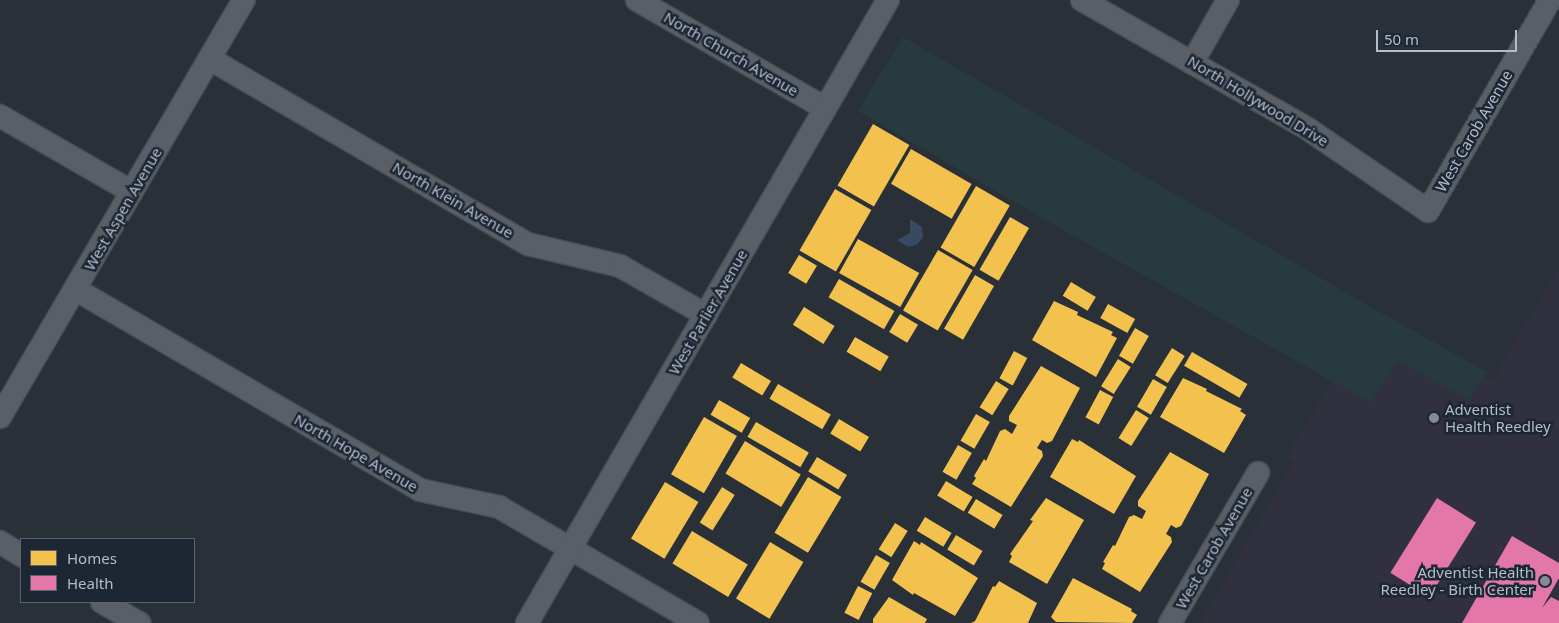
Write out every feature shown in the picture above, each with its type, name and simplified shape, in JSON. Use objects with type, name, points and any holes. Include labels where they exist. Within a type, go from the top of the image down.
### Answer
[{"type":"street","name":"West Aspen Avenue","points":[[0,417],[244,0]]},
{"type":"street","name":"North Church Avenue","points":[[637,0],[825,108]]},
{"type":"street","name":"West Parlier Avenue","points":[[527,623],[888,0]]},
{"type":"street","name":"North Hollywood Drive","points":[[1082,0],[1308,129],[1428,211]]},
{"type":"street","points":[[1192,62],[1228,0]]},
{"type":"street","name":"West Carob Avenue","points":[[1428,211],[1550,0]]},
{"type":"street","name":"North Klein Avenue","points":[[210,59],[528,244],[620,266],[706,315]]},
{"type":"street","points":[[0,116],[132,192]]},
{"type":"street","name":"North Hope Avenue","points":[[76,290],[420,490],[499,508],[698,623]]},
{"type":"street","name":"West Carob Avenue","points":[[1170,623],[1258,473]]},
{"type":"street","points":[[0,542],[20,554]]},
{"type":"street","points":[[104,603],[139,623]]},
{"type":"shaded area","name":"Adventist Health Reedley","points":[[1559,268],[1559,623],[1200,623],[1293,463],[1287,457],[1372,312],[1492,380]]},
{"type":"green space","points":[[903,37],[1487,372],[1470,400],[1397,361],[1371,403],[1056,226],[858,111]]},
{"type":"water","points":[[910,219],[922,227],[923,237],[917,245],[908,247],[897,240],[910,233]]},
{"type":"building: Homes","points":[[873,124],[909,145],[874,206],[838,185]]},
{"type":"building: Homes","points":[[911,149],[972,184],[952,219],[891,184]]},
{"type":"building: Homes","points":[[976,186],[1010,205],[974,267],[940,247]]},
{"type":"building: Homes","points":[[835,189],[871,210],[836,271],[800,250]]},
{"type":"building: Homes","points":[[1010,217],[1029,228],[999,281],[980,270]]},
{"type":"building: Homes","points":[[858,239],[919,273],[900,307],[839,273]]},
{"type":"building: Homes","points":[[938,250],[973,270],[938,331],[903,311]]},
{"type":"building: Homes","points":[[799,255],[817,266],[806,284],[788,273]]},
{"type":"building: Homes","points":[[975,275],[994,286],[963,340],[944,329]]},
{"type":"building: Homes","points":[[839,279],[894,311],[884,329],[828,297]]},
{"type":"building: Homes","points":[[1071,282],[1096,297],[1088,311],[1063,296]]},
{"type":"building: Homes","points":[[1054,301],[1078,312],[1077,315],[1113,332],[1111,335],[1117,338],[1096,377],[1032,340]]},
{"type":"building: Homes","points":[[1108,304],[1135,319],[1127,333],[1100,318]]},
{"type":"building: Homes","points":[[804,307],[835,326],[823,344],[793,325]]},
{"type":"building: Homes","points":[[900,314],[918,325],[907,343],[889,332]]},
{"type":"building: Homes","points":[[1135,328],[1149,336],[1133,364],[1119,356]]},
{"type":"building: Homes","points":[[855,337],[889,356],[880,371],[846,352]]},
{"type":"building: Homes","points":[[1172,348],[1185,356],[1168,383],[1155,375]]},
{"type":"building: Homes","points":[[1014,351],[1027,358],[1013,385],[999,378]]},
{"type":"building: Homes","points":[[1192,352],[1247,384],[1239,398],[1184,366]]},
{"type":"building: Homes","points":[[1118,359],[1131,367],[1114,394],[1101,386]]},
{"type":"building: Homes","points":[[741,363],[771,381],[762,396],[732,378]]},
{"type":"building: Homes","points":[[1041,366],[1080,388],[1052,441],[1047,443],[1042,440],[1037,448],[1042,451],[1043,456],[1011,507],[972,484],[976,478],[974,476],[984,459],[986,461],[1000,431],[1005,429],[1012,434],[1017,425],[1009,421],[1009,416]]},
{"type":"building: Homes","points":[[1183,378],[1242,409],[1240,411],[1246,415],[1224,453],[1160,417]]},
{"type":"building: Homes","points":[[1153,379],[1167,387],[1151,415],[1137,407]]},
{"type":"building: Homes","points":[[996,381],[1009,389],[992,415],[980,407]]},
{"type":"building: Homes","points":[[778,384],[831,415],[822,429],[770,399]]},
{"type":"building: Homes","points":[[1100,390],[1113,397],[1099,424],[1085,417]]},
{"type":"building: Homes","points":[[719,400],[750,418],[742,433],[710,415]]},
{"type":"building: Homes","points":[[1136,410],[1149,418],[1131,446],[1119,438]]},
{"type":"building: Homes","points":[[976,414],[990,422],[974,449],[960,441]]},
{"type":"building: Homes","points":[[704,417],[737,436],[704,493],[671,474]]},
{"type":"building: Homes","points":[[839,419],[869,437],[860,452],[830,434]]},
{"type":"building: Homes","points":[[756,422],[809,452],[800,467],[748,437]]},
{"type":"building: Homes","points":[[1072,439],[1078,442],[1079,440],[1136,476],[1114,514],[1050,477]]},
{"type":"building: Homes","points":[[745,441],[801,474],[781,507],[725,474]]},
{"type":"building: Homes","points":[[958,445],[972,453],[956,480],[942,472]]},
{"type":"building: Homes","points":[[1170,452],[1209,474],[1181,526],[1176,528],[1171,525],[1166,534],[1171,537],[1172,542],[1140,592],[1102,569],[1105,563],[1103,562],[1113,545],[1115,546],[1129,517],[1134,515],[1142,519],[1146,511],[1138,506],[1138,501]]},
{"type":"building: Homes","points":[[817,457],[847,475],[838,490],[808,472]]},
{"type":"building: Homes","points":[[808,477],[841,497],[808,553],[775,533]]},
{"type":"building: Homes","points":[[946,481],[973,497],[964,512],[937,496]]},
{"type":"building: Homes","points":[[665,482],[698,502],[664,559],[631,539]]},
{"type":"building: Homes","points":[[722,487],[735,495],[712,531],[700,523]]},
{"type":"building: Homes","points":[[1046,498],[1084,520],[1047,584],[1009,562],[1012,556],[1010,554],[1033,521],[1030,520]]},
{"type":"building: Homes","points":[[976,499],[1003,515],[994,529],[968,513]]},
{"type":"building: Homes","points":[[925,517],[952,533],[943,547],[917,531]]},
{"type":"building: Homes","points":[[895,523],[908,531],[891,557],[879,549]]},
{"type":"building: Homes","points":[[692,531],[748,564],[728,597],[672,564]]},
{"type":"building: Homes","points":[[956,535],[983,551],[974,566],[947,550]]},
{"type":"building: Homes","points":[[914,541],[920,545],[921,542],[978,578],[955,616],[914,593],[913,595],[892,580]]},
{"type":"building: Homes","points":[[770,542],[803,562],[769,619],[736,599]]},
{"type":"building: Homes","points":[[876,555],[890,563],[874,590],[860,582]]},
{"type":"building: Homes","points":[[1073,578],[1132,609],[1131,611],[1137,615],[1132,623],[1056,622],[1051,617]]},
{"type":"building: Homes","points":[[999,581],[1037,603],[1028,623],[971,623],[975,621],[993,586],[995,587]]},
{"type":"building: Homes","points":[[858,586],[872,593],[859,620],[844,613]]},
{"type":"building: Homes","points":[[889,597],[927,619],[925,623],[873,623],[873,619]]},
{"type":"building: Health","points":[[1437,498],[1476,522],[1429,597],[1390,573]]},
{"type":"building: Health","points":[[1512,536],[1559,563],[1559,578],[1542,608],[1551,597],[1559,601],[1559,623],[1462,623]]},
{"type":"place","name":"Adventist Health Reedley","points":[[1434,418]]},
{"type":"place","name":"Adventist Health Reedley - Birth Center","points":[[1545,581]]}]
